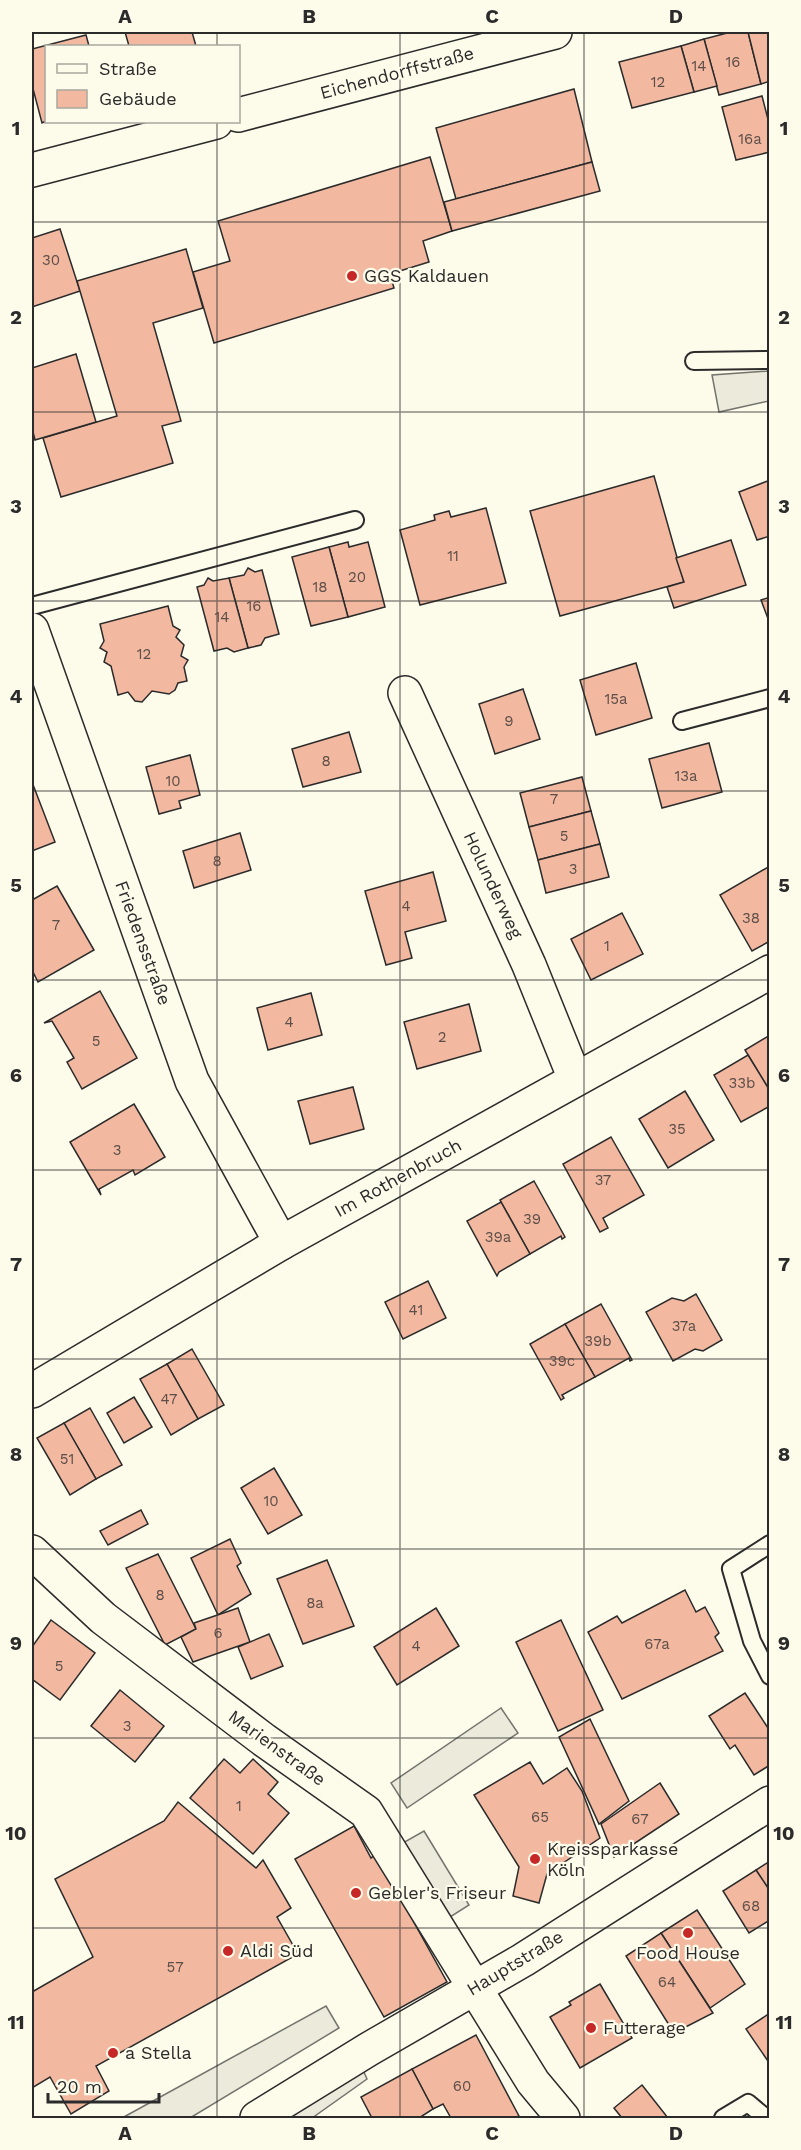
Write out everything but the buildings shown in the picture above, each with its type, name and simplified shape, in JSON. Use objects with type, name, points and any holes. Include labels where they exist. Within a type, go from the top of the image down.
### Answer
[{"type":"street","name":"Eichendorffstraße","points":[[240,114],[555,32]]},
{"type":"street","points":[[32,170],[212,123]]},
{"type":"street","name":"Friedensstraße","points":[[32,630],[192,1081],[281,1243]]},
{"type":"street","name":"Holunderweg","points":[[405,693],[529,965],[575,1079]]},
{"type":"street","name":"Im Rothenbruch","points":[[32,1391],[281,1243],[770,972]]},
{"type":"street","name":"Marienstraße","points":[[32,1552],[103,1618],[264,1740],[366,1812],[533,2082],[563,2118]]},
{"type":"street","name":"Hauptstraße","points":[[257,2118],[522,1960],[770,1803]]},
{"type":"lane","points":[[694,361],[770,360]]},
{"type":"lane","points":[[32,606],[355,520]]},
{"type":"lane","points":[[682,721],[770,698]]},
{"type":"lane","points":[[770,1544],[731,1569],[752,1641],[770,1676]]},
{"type":"lane","points":[[723,2118],[748,2103],[766,2118]]},
{"type":"shaded area","points":[[769,371],[769,401],[719,412],[712,375]]},
{"type":"shaded area","points":[[501,1708],[518,1733],[407,1808],[391,1783]]},
{"type":"shaded area","points":[[424,1831],[469,1905],[447,1919],[401,1844]]},
{"type":"shaded area","points":[[326,2006],[339,2028],[190,2118],[122,2118]]},
{"type":"shaded area","points":[[363,2070],[367,2079],[312,2118],[287,2118]]},
{"type":"place","name":"GGS Kaldauen","points":[[352,276]]},
{"type":"place","name":"Kreissparkasse Köln","points":[[535,1859]]},
{"type":"place","name":"Gebler's Friseur","points":[[356,1893]]},
{"type":"place","name":"Food House","points":[[688,1933]]},
{"type":"place","name":"Aldi Süd","points":[[228,1951]]},
{"type":"place","name":"Futterage","points":[[591,2028]]},
{"type":"place","name":"a Stella","points":[[113,2053]]}]
